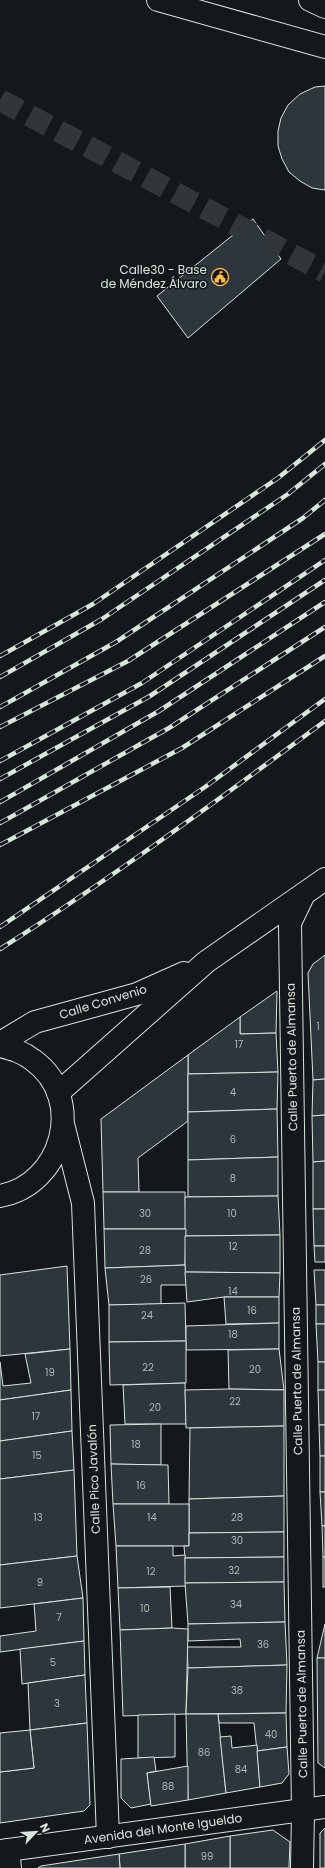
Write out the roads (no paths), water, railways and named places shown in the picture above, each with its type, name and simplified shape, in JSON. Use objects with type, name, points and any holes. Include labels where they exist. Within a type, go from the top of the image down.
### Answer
[{"type":"main road","points":[[158,0],[325,47]]},
{"type":"main road","points":[[310,0],[325,7]]},
{"type":"main road","name":"Calle Convenio","points":[[58,1093],[206,962],[303,896],[325,879]]},
{"type":"main road","name":"Calle Puerto de Almansa","points":[[302,1868],[303,1810],[290,923],[303,896]]},
{"type":"main road","name":"Calle Convenio","points":[[0,1044],[35,1022],[137,994],[206,962]]},
{"type":"main road","points":[[0,1044],[16,1050],[34,1060],[48,1076],[58,1093],[62,1108],[63,1124],[58,1149],[45,1171],[25,1187],[0,1196]]},
{"type":"main road","name":"Calle Pico Javalón","points":[[63,1124],[83,1203],[108,1837]]},
{"type":"main road","name":"Avenida del Monte Igueldo","points":[[6,1856],[108,1837],[325,1807]]},
{"type":"tunnel","points":[[0,100],[325,272]]},
{"type":"railway","points":[[0,656],[93,604],[278,478],[325,440]]},
{"type":"railway","points":[[0,677],[102,619],[288,494],[325,464]]},
{"type":"railway","points":[[0,707],[116,642],[303,518],[325,500]]},
{"type":"railway","points":[[0,727],[128,661],[325,534]]},
{"type":"railway","points":[[0,761],[142,683],[325,560]]},
{"type":"railway","points":[[0,779],[150,696],[325,580]]},
{"type":"railway","points":[[0,802],[159,711],[325,602]]},
{"type":"railway","points":[[0,823],[169,728],[325,627]]},
{"type":"railway","points":[[0,845],[182,748],[325,656]]},
{"type":"railway","points":[[0,927],[205,787],[325,699]]},
{"type":"railway","points":[[0,949],[83,895],[205,809],[325,721]]},
{"type":"place","name":"Calle30 - Base de Méndez Álvaro","points":[[220,277]]}]
